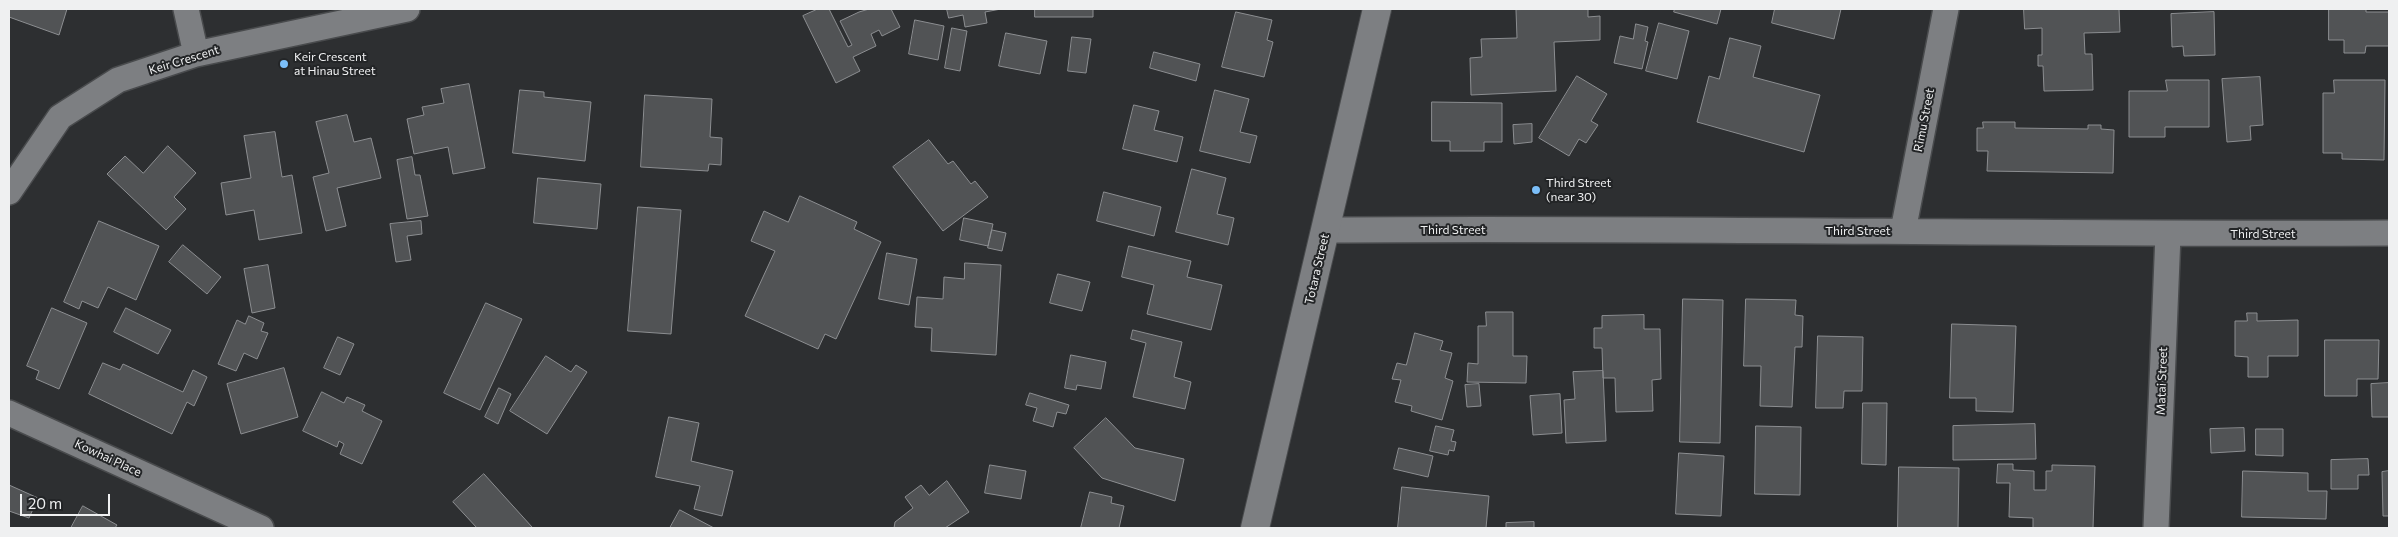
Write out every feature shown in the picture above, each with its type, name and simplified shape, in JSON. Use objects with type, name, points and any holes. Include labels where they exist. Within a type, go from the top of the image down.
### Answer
[{"type":"street","points":[[186,9],[196,54]]},
{"type":"street","name":"Keir Crescent","points":[[9,192],[60,117],[118,80],[196,54],[407,9]]},
{"type":"street","name":"Totara Street","points":[[1255,528],[1377,9]]},
{"type":"street","name":"Rimu Street","points":[[1903,231],[1946,9]]},
{"type":"street","name":"Third Street","points":[[1326,230],[1903,231],[2168,235],[2389,234]]},
{"type":"street","name":"Matai Street","points":[[2156,528],[2168,235]]},
{"type":"street","name":"Kowhai Place","points":[[9,413],[261,528]]},
{"type":"building","points":[[9,9],[67,9],[59,35],[9,17]]},
{"type":"building","points":[[818,9],[829,9],[848,47],[852,45],[840,21],[859,12],[869,9],[891,9],[900,27],[882,36],[879,30],[871,34],[876,46],[853,57],[860,71],[836,83],[803,16]]},
{"type":"building","points":[[947,9],[1001,9],[985,12],[987,23],[965,27],[963,15],[949,18]]},
{"type":"building","points":[[1035,9],[1093,9],[1093,17],[1035,17]]},
{"type":"building","points":[[1588,9],[1588,17],[1600,16],[1600,40],[1554,42],[1556,91],[1471,95],[1470,58],[1482,57],[1481,39],[1517,38],[1516,10]]},
{"type":"building","points":[[1675,9],[1721,9],[1717,24],[1674,12]]},
{"type":"building","points":[[1775,9],[1841,9],[1834,39],[1772,23]]},
{"type":"building","points":[[2024,9],[2119,9],[2120,32],[2084,33],[2085,54],[2092,54],[2093,90],[2044,91],[2043,66],[2038,66],[2038,55],[2042,55],[2042,28],[2025,29]]},
{"type":"building","points":[[2329,9],[2366,9],[2366,12],[2389,12],[2389,46],[2366,46],[2365,53],[2344,53],[2344,40],[2329,40]]},
{"type":"building","points":[[1236,12],[1272,20],[1267,40],[1273,42],[1264,77],[1222,67]]},
{"type":"building","points":[[2214,12],[2215,55],[2184,56],[2183,46],[2172,47],[2171,14]]},
{"type":"building","points":[[915,20],[944,26],[938,60],[909,54]]},
{"type":"building","points":[[1659,23],[1689,31],[1677,79],[1646,71]]},
{"type":"building","points":[[1636,24],[1648,27],[1645,41],[1648,42],[1642,69],[1614,63],[1620,36],[1633,39]]},
{"type":"building","points":[[952,28],[967,31],[960,71],[945,68]]},
{"type":"building","points":[[1006,33],[1047,41],[1040,74],[999,66]]},
{"type":"building","points":[[1072,37],[1091,39],[1086,73],[1068,71]]},
{"type":"building","points":[[1730,38],[1761,46],[1753,77],[1820,95],[1804,152],[1697,122],[1709,76],[1719,79]]},
{"type":"building","points":[[1154,52],[1200,64],[1196,81],[1150,68]]},
{"type":"building","points":[[1577,76],[1607,94],[1591,121],[1598,125],[1586,143],[1579,139],[1569,156],[1539,138]]},
{"type":"building","points":[[2260,77],[2263,125],[2250,126],[2251,140],[2227,142],[2222,79]]},
{"type":"building","points":[[2166,80],[2209,80],[2209,127],[2165,127],[2165,137],[2129,137],[2129,91],[2167,91]]},
{"type":"building","points":[[2334,80],[2385,80],[2384,160],[2342,159],[2342,153],[2323,153],[2323,93],[2334,93]]},
{"type":"building","points":[[469,84],[485,168],[453,174],[448,147],[414,154],[407,119],[424,115],[422,107],[444,103],[441,89]]},
{"type":"building","points":[[520,90],[544,92],[544,97],[591,102],[585,161],[513,153]]},
{"type":"building","points":[[1215,90],[1249,99],[1240,132],[1257,136],[1250,163],[1200,151]]},
{"type":"building","points":[[645,95],[712,99],[710,137],[722,138],[721,165],[709,164],[708,171],[641,167]]},
{"type":"building","points":[[1432,102],[1502,103],[1502,142],[1484,142],[1484,151],[1450,151],[1450,141],[1432,141]]},
{"type":"building","points":[[1134,105],[1159,111],[1154,130],[1183,137],[1177,162],[1123,149]]},
{"type":"building","points":[[347,115],[354,142],[371,138],[381,178],[337,188],[346,226],[326,231],[313,177],[329,173],[316,122]]},
{"type":"building","points":[[1983,122],[2015,122],[2015,128],[2088,129],[2088,125],[2101,125],[2101,129],[2114,130],[2113,173],[1987,171],[1988,151],[1977,151],[1977,128],[1983,128]]},
{"type":"building","points":[[1532,124],[1532,142],[1514,144],[1513,125]]},
{"type":"building","points":[[275,132],[282,177],[292,175],[302,233],[259,240],[254,210],[226,215],[221,183],[251,178],[244,136]]},
{"type":"building","points":[[929,140],[948,164],[953,161],[971,184],[975,181],[988,197],[943,231],[893,167]]},
{"type":"building","points":[[168,146],[196,173],[174,197],[186,209],[166,230],[107,174],[125,156],[143,173]]},
{"type":"building","points":[[412,157],[415,175],[420,175],[428,216],[407,219],[397,160]]},
{"type":"building","points":[[1192,169],[1226,178],[1217,214],[1234,218],[1228,245],[1176,232]]},
{"type":"building","points":[[538,178],[601,184],[597,229],[534,223]]},
{"type":"building","points":[[1104,192],[1161,207],[1154,236],[1097,221]]},
{"type":"building","points":[[800,196],[857,222],[854,229],[881,242],[836,339],[825,334],[818,349],[745,316],[775,251],[751,241],[764,211],[788,222]]},
{"type":"building","points":[[638,207],[681,210],[671,334],[628,331]]},
{"type":"building","points":[[964,218],[993,224],[988,246],[960,240]]},
{"type":"building","points":[[99,221],[159,246],[136,300],[108,287],[98,308],[82,301],[79,309],[64,302]]},
{"type":"building","points":[[421,221],[422,234],[407,236],[411,260],[396,262],[390,224]]},
{"type":"building","points":[[992,230],[1006,233],[1002,251],[988,248]]},
{"type":"building","points":[[183,245],[221,277],[207,294],[169,262]]},
{"type":"building","points":[[1129,246],[1191,261],[1187,277],[1222,285],[1211,330],[1147,314],[1154,285],[1122,277]]},
{"type":"building","points":[[887,253],[917,259],[909,305],[879,299]]},
{"type":"building","points":[[965,263],[1001,265],[996,355],[931,351],[932,328],[915,327],[917,297],[943,299],[944,277],[964,279]]},
{"type":"building","points":[[268,265],[275,308],[252,313],[244,269]]},
{"type":"building","points":[[1058,274],[1090,282],[1082,311],[1050,303]]},
{"type":"building","points":[[1683,299],[1723,300],[1720,443],[1680,442]]},
{"type":"building","points":[[1746,299],[1796,300],[1795,315],[1803,316],[1802,347],[1795,347],[1792,407],[1760,406],[1761,366],[1744,366]]},
{"type":"building","points":[[486,303],[522,319],[480,410],[444,393]]},
{"type":"building","points":[[52,308],[87,323],[59,389],[36,379],[39,371],[27,366]]},
{"type":"building","points":[[126,308],[171,330],[158,354],[114,332]]},
{"type":"building","points":[[1486,312],[1513,312],[1513,356],[1527,356],[1526,383],[1467,382],[1468,363],[1478,364],[1478,326],[1486,326]]},
{"type":"building","points":[[2247,313],[2257,313],[2257,321],[2298,320],[2298,356],[2268,356],[2268,377],[2248,377],[2248,357],[2235,356],[2235,321],[2247,321]]},
{"type":"building","points":[[1644,315],[1644,329],[1660,329],[1661,379],[1652,380],[1653,411],[1616,412],[1615,378],[1603,378],[1602,348],[1594,348],[1594,328],[1602,328],[1602,316]]},
{"type":"building","points":[[249,316],[264,323],[261,331],[268,333],[257,359],[244,353],[236,371],[218,364],[237,320],[245,324]]},
{"type":"building","points":[[1952,324],[2016,326],[2013,412],[1976,411],[1976,398],[1950,398]]},
{"type":"building","points":[[1133,330],[1182,342],[1174,377],[1191,382],[1185,409],[1133,397],[1146,343],[1131,339]]},
{"type":"building","points":[[1415,333],[1443,341],[1440,350],[1452,353],[1445,378],[1453,381],[1442,420],[1411,411],[1412,406],[1395,402],[1401,380],[1392,379],[1397,363],[1406,365]]},
{"type":"building","points":[[1818,336],[1863,337],[1862,391],[1844,391],[1843,408],[1816,408]]},
{"type":"building","points":[[338,337],[354,344],[340,375],[324,368]]},
{"type":"building","points":[[2325,340],[2379,340],[2378,379],[2357,379],[2357,396],[2325,396]]},
{"type":"building","points":[[1071,355],[1106,362],[1101,389],[1077,385],[1076,390],[1065,388]]},
{"type":"building","points":[[546,356],[571,372],[576,365],[587,372],[547,434],[510,411]]},
{"type":"building","points":[[103,363],[120,370],[123,364],[183,392],[193,370],[207,377],[194,406],[187,402],[172,434],[89,394]]},
{"type":"building","points":[[284,368],[298,417],[241,434],[227,384]]},
{"type":"building","points":[[1603,371],[1606,441],[1566,443],[1564,400],[1575,399],[1573,372]]},
{"type":"building","points":[[2389,383],[2389,417],[2372,417],[2371,384]]},
{"type":"building","points":[[1479,384],[1481,406],[1467,407],[1465,385]]},
{"type":"building","points":[[499,388],[511,394],[498,424],[485,417]]},
{"type":"building","points":[[322,392],[344,403],[347,397],[365,405],[362,411],[382,421],[362,464],[340,454],[344,444],[339,441],[337,447],[303,431]]},
{"type":"building","points":[[1030,393],[1069,405],[1066,414],[1057,412],[1053,427],[1033,421],[1037,408],[1026,405]]},
{"type":"building","points":[[1560,394],[1562,433],[1533,435],[1530,396]]},
{"type":"building","points":[[1863,403],[1887,403],[1886,465],[1862,464]]},
{"type":"building","points":[[669,417],[699,423],[691,461],[733,471],[722,516],[694,509],[700,486],[656,477]]},
{"type":"building","points":[[1106,418],[1135,448],[1184,459],[1175,501],[1102,478],[1074,448]]},
{"type":"building","points":[[2035,424],[2036,459],[1953,460],[1953,426]]},
{"type":"building","points":[[1436,426],[1454,430],[1451,441],[1456,442],[1454,451],[1449,450],[1448,455],[1430,451]]},
{"type":"building","points":[[1756,426],[1801,427],[1800,495],[1755,494]]},
{"type":"building","points":[[2244,428],[2245,451],[2211,453],[2210,429]]},
{"type":"building","points":[[2256,429],[2283,429],[2283,456],[2256,455]]},
{"type":"building","points":[[1399,448],[1433,456],[1428,477],[1394,469]]},
{"type":"building","points":[[1679,453],[1724,456],[1721,516],[1676,514]]},
{"type":"building","points":[[2368,459],[2369,475],[2358,475],[2358,489],[2331,489],[2331,460]]},
{"type":"building","points":[[1998,464],[2013,464],[2013,470],[2034,471],[2034,490],[2046,490],[2046,471],[2052,471],[2052,465],[2095,466],[2093,528],[2033,528],[2033,518],[2009,517],[2010,483],[1997,483]]},
{"type":"building","points":[[990,465],[1026,471],[1021,499],[985,493]]},
{"type":"building","points":[[1899,467],[1959,468],[1958,528],[1898,528]]},
{"type":"building","points":[[2243,471],[2308,473],[2308,491],[2327,491],[2326,519],[2242,517]]},
{"type":"building","points":[[2389,471],[2389,516],[2383,516],[2382,472]]},
{"type":"building","points":[[484,474],[531,528],[477,528],[453,502]]},
{"type":"building","points":[[947,481],[969,512],[945,528],[894,528],[895,522],[913,508],[905,497],[921,485],[929,495]]},
{"type":"building","points":[[9,485],[38,498],[29,518],[9,511]]},
{"type":"building","points":[[1402,487],[1489,496],[1486,528],[1398,528]]},
{"type":"building","points":[[1090,492],[1112,497],[1111,503],[1124,506],[1119,528],[1081,528]]},
{"type":"building","points":[[83,506],[117,525],[115,528],[71,528]]},
{"type":"building","points":[[680,510],[714,528],[670,528]]},
{"type":"building","points":[[1534,522],[1534,528],[1506,528],[1506,523]]},
{"type":"place","name":"Keir Crescent at Hinau Street","points":[[284,64]]},
{"type":"place","name":"Third Street (near 30)","points":[[1536,190]]}]
